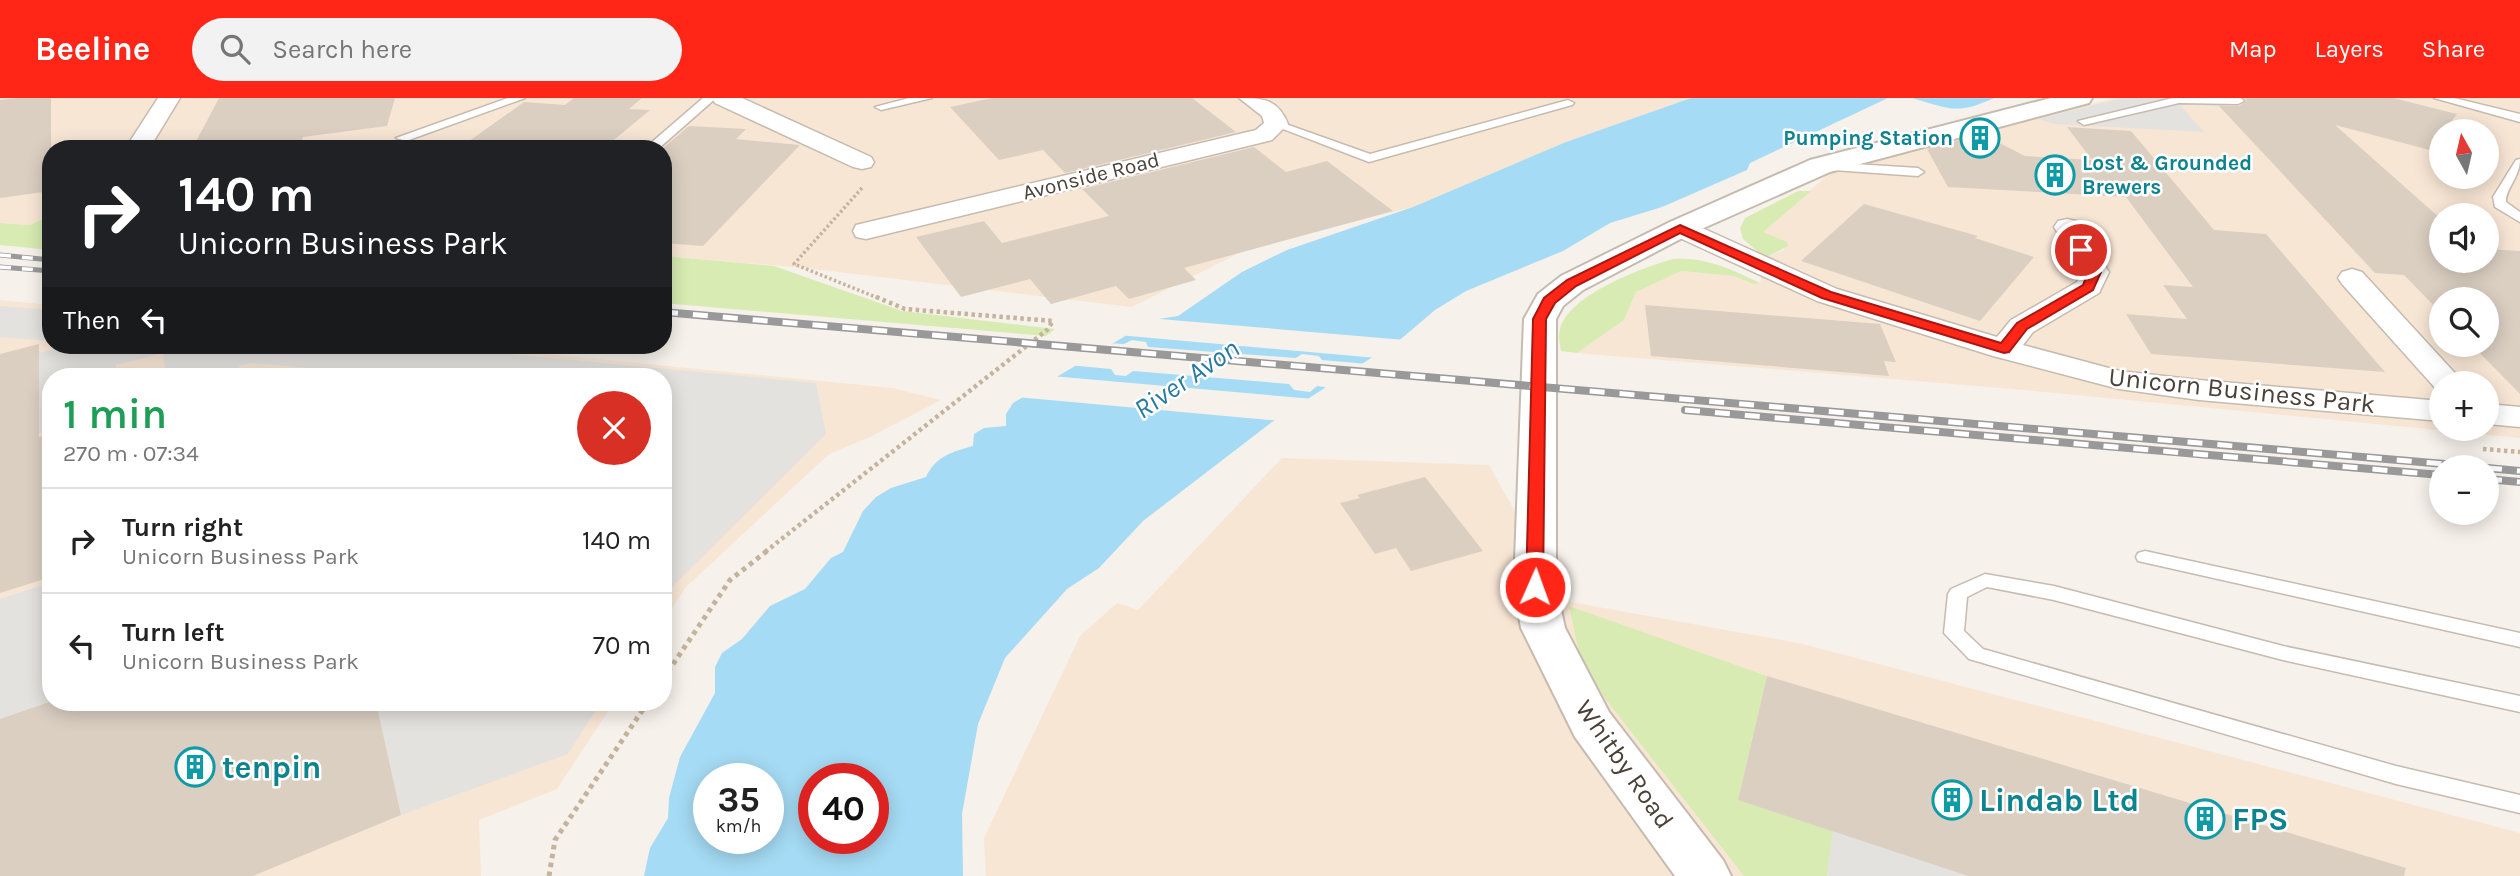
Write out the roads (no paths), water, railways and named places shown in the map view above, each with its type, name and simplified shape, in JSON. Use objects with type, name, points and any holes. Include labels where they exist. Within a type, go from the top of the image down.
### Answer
[{"type":"street","points":[[143,140],[169,98]]},
{"type":"street","points":[[723,98],[862,162]]},
{"type":"street","points":[[1250,98],[1272,113],[1276,124]]},
{"type":"street","name":"Whitby Road","points":[[1705,876],[1592,724],[1543,628],[1535,587],[1540,319],[1549,301],[1572,283],[1680,228],[1819,166],[2082,110]]},
{"type":"street","name":"Avonside Road","points":[[866,231],[1265,135],[1276,124]]},
{"type":"street","points":[[2004,349],[2022,326],[2089,287],[2095,272],[2067,227]]},
{"type":"street","name":"Unicorn Business Park","points":[[1680,228],[1827,295],[2004,349],[2119,380],[2199,390],[2429,410]]},
{"type":"street","points":[[2352,278],[2437,371]]},
{"type":"street","points":[[2499,415],[2520,418]]},
{"type":"lane","points":[[407,140],[519,98]]},
{"type":"lane","points":[[661,140],[710,98]]},
{"type":"lane","points":[[881,107],[926,98]]},
{"type":"lane","points":[[2082,110],[2179,100],[2238,101],[2234,98]]},
{"type":"lane","points":[[2440,98],[2520,117]]},
{"type":"lane","points":[[1276,124],[1369,158],[1568,103]]},
{"type":"lane","points":[[401,140],[412,121]]},
{"type":"lane","points":[[2520,163],[2499,197],[2500,204],[2520,218]]},
{"type":"lane","points":[[1819,166],[1918,172]]},
{"type":"lane","points":[[2146,557],[2520,640]]},
{"type":"lane","points":[[2520,704],[2283,653],[2054,593],[1985,580],[1958,594],[1954,633],[1976,654],[2396,775],[2520,804]]},
{"type":"water","name":"River Avon","points":[[1691,98],[1888,98],[1750,163],[1747,170],[1662,207],[1610,223],[1563,251],[1466,291],[1435,310],[1402,338],[1272,422],[1143,521],[1099,568],[1067,589],[1005,658],[978,724],[962,814],[963,876],[644,876],[650,848],[668,818],[669,798],[680,757],[715,693],[715,667],[722,653],[742,639],[770,606],[805,589],[831,558],[843,552],[863,511],[876,497],[891,488],[926,477],[940,460],[973,446],[974,434],[984,428],[1006,426],[1006,414],[1013,403],[1152,320],[1178,316],[1242,272],[1287,250],[1413,207],[1566,142]]},
{"type":"water","points":[[1912,98],[1994,98],[1971,107],[1953,108]]},
{"type":"railway","points":[[0,255],[42,259]]},
{"type":"railway","points":[[0,267],[42,270]]},
{"type":"railway","points":[[672,313],[2429,463]]},
{"type":"railway","points":[[1685,410],[2429,474]]},
{"type":"railway","points":[[2499,469],[2520,471]]},
{"type":"railway","points":[[2499,480],[2520,482]]},
{"type":"place","name":"Pumping Station","points":[[1980,138]]},
{"type":"place","name":"Lost & Grounded Brewers","points":[[2055,175]]},
{"type":"place","name":"tenpin","points":[[195,767]]},
{"type":"place","name":"Lindab Ltd","points":[[1952,800]]},
{"type":"place","name":"FPS","points":[[2205,819]]}]
